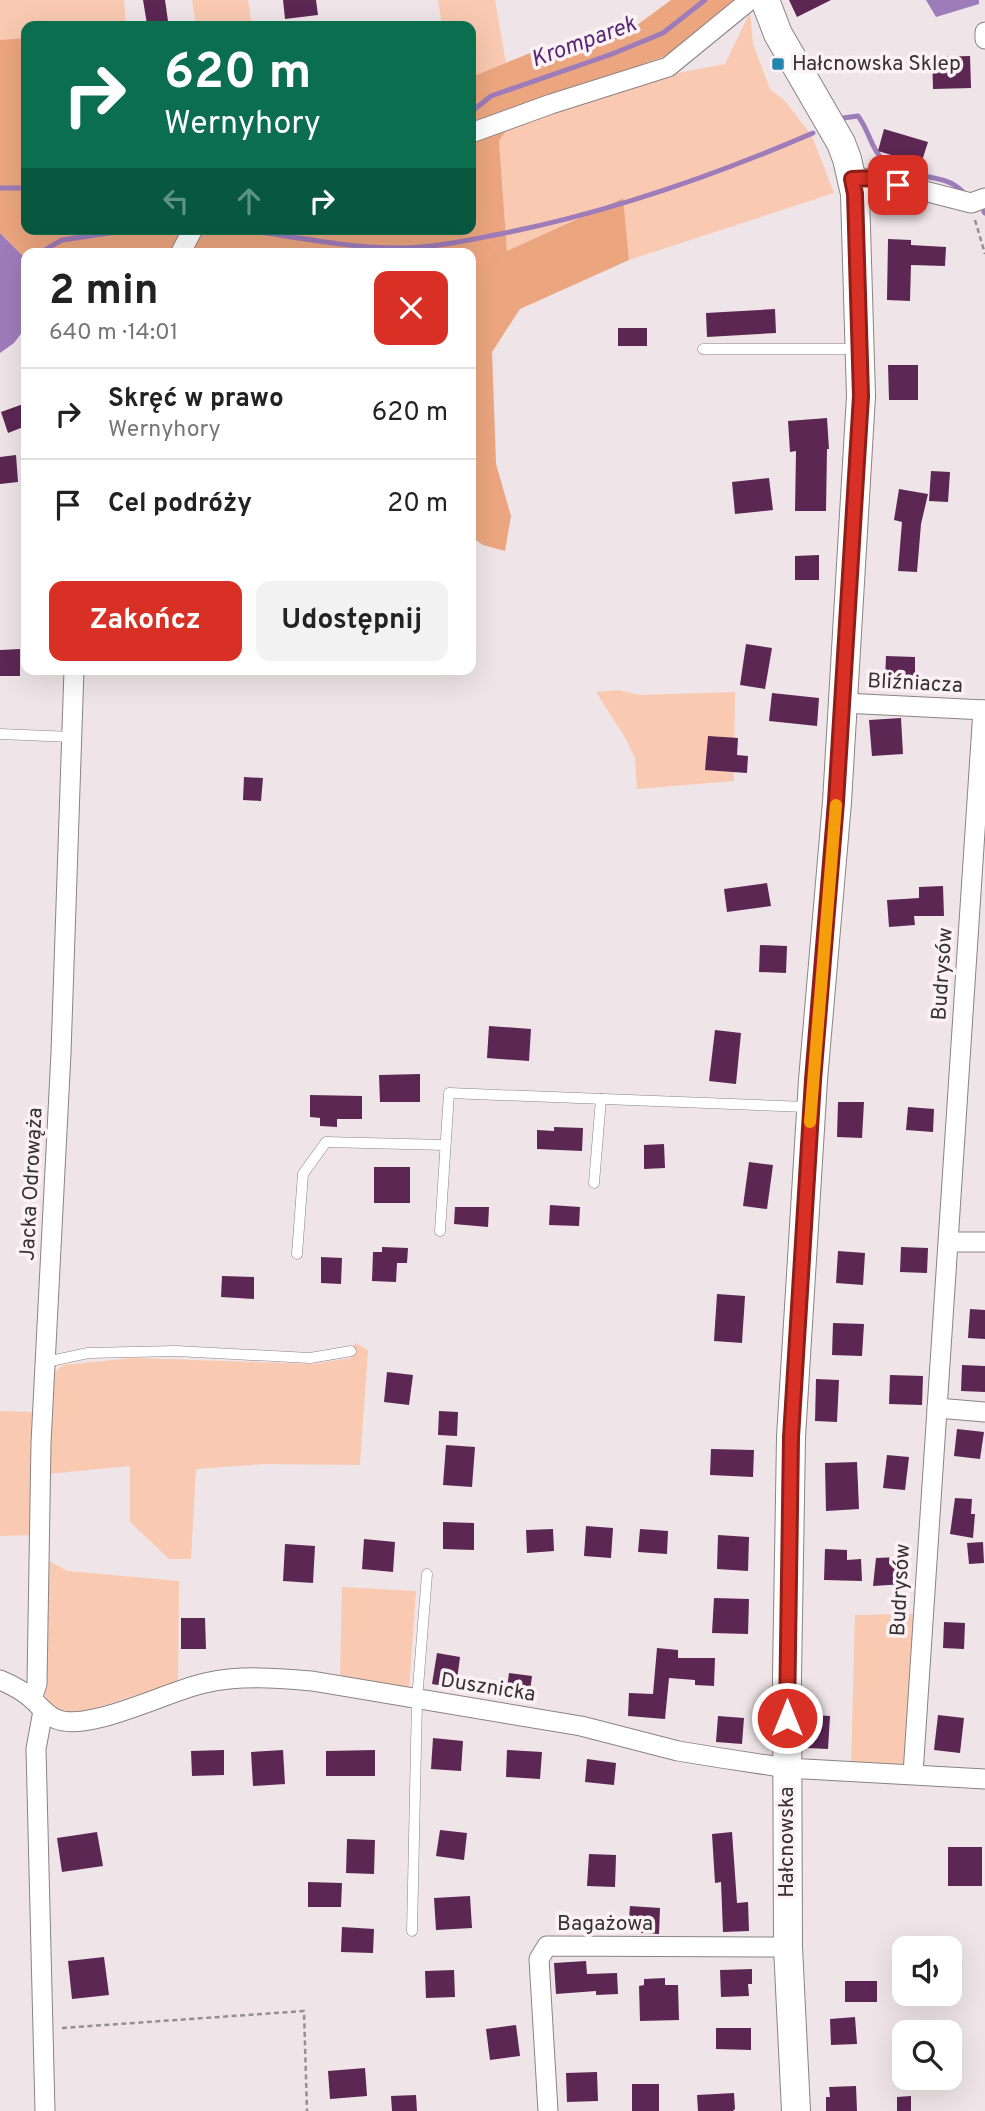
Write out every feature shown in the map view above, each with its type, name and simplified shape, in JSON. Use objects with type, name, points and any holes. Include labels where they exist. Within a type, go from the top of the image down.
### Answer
[{"type":"street","points":[[476,131],[668,67],[750,0]]},
{"type":"street","name":"Hałcnowska","points":[[765,0],[778,34],[841,143],[852,179],[855,194],[861,348],[858,474],[811,1107],[791,1437],[788,1947],[796,2111]]},
{"type":"street","points":[[985,32],[985,39]]},
{"type":"street","points":[[852,179],[874,178],[978,201]]},
{"type":"street","name":"Jacka Odrowąża","points":[[45,2111],[36,1749],[38,1537],[61,1053],[74,675]]},
{"type":"street","name":"Bliźniacza","points":[[843,703],[984,710]]},
{"type":"street","name":"Budrysów","points":[[913,1774],[984,710]]},
{"type":"street","points":[[949,1242],[985,1242]]},
{"type":"street","points":[[937,1408],[985,1412]]},
{"type":"street","name":"Dusznicka","points":[[0,1680],[15,1686],[58,1720],[78,1721],[104,1717],[204,1683],[272,1678],[312,1681],[580,1726],[678,1751],[787,1768],[985,1779]]},
{"type":"street","name":"Bagażowa","points":[[548,2111],[539,1959],[547,1946],[788,1947]]},
{"type":"lane","points":[[703,349],[861,348]]},
{"type":"lane","points":[[0,734],[72,737]]},
{"type":"lane","points":[[440,1231],[449,1093],[811,1107]]},
{"type":"lane","points":[[594,1183],[601,1099]]},
{"type":"lane","points":[[296,1254],[303,1174],[326,1142],[445,1145]]},
{"type":"lane","points":[[47,1362],[89,1353],[176,1350],[310,1358],[351,1351]]},
{"type":"lane","points":[[412,1931],[417,1700],[426,1574]]},
{"type":"path","points":[[978,201],[985,254]]},
{"type":"path","points":[[43,2029],[304,2011],[307,2111]]},
{"type":"shaded area","points":[[0,0],[124,0],[126,21],[21,21],[21,38],[0,40]]},
{"type":"shaded area","points":[[192,0],[248,0],[251,21],[195,21]]},
{"type":"shaded area","points":[[438,0],[495,0],[506,63],[476,75],[476,21],[441,21]]},
{"type":"shaded area","points":[[671,0],[735,0],[666,56],[524,106],[499,141],[507,251],[623,198],[629,260],[520,309],[492,352],[496,464],[511,516],[505,551],[476,540],[476,248],[21,248],[21,254],[0,233],[0,40],[21,38],[21,235],[476,235],[476,75],[540,49],[633,28]]},
{"type":"shaded area","points":[[926,0],[979,0],[979,4],[936,17]]},
{"type":"shaded area","points":[[750,12],[753,44],[770,89],[785,101],[812,136],[834,193],[629,260],[622,198],[507,251],[499,141],[511,124],[672,74],[725,64]]},
{"type":"shaded area","points":[[0,233],[21,254],[21,334],[14,343],[0,353]]},
{"type":"shaded area","points":[[619,690],[640,695],[735,692],[734,781],[637,789],[635,758],[596,692]]},
{"type":"shaded area","points":[[355,1343],[368,1350],[360,1465],[265,1464],[196,1469],[191,1559],[169,1559],[130,1522],[130,1466],[48,1474],[55,1372],[63,1365],[135,1358],[312,1364],[351,1358]]},
{"type":"shaded area","points":[[0,1411],[34,1412],[32,1535],[0,1536]]},
{"type":"shaded area","points":[[47,1560],[68,1571],[179,1581],[178,1682],[80,1713],[60,1711],[46,1701]]},
{"type":"shaded area","points":[[342,1587],[416,1591],[409,1689],[340,1677]]},
{"type":"shaded area","points":[[913,1614],[907,1765],[851,1764],[855,1615]]},
{"type":"building","points":[[143,0],[165,0],[168,21],[146,21]]},
{"type":"building","points":[[283,0],[316,0],[318,15],[285,19]]},
{"type":"building","points":[[789,0],[831,0],[797,17]]},
{"type":"building","points":[[970,56],[971,88],[933,89],[932,57]]},
{"type":"building","points":[[884,129],[928,142],[921,164],[878,151]]},
{"type":"building","points":[[888,239],[911,240],[911,245],[946,247],[945,266],[911,265],[910,301],[887,300]]},
{"type":"building","points":[[775,309],[776,333],[707,337],[706,313]]},
{"type":"building","points":[[618,328],[647,328],[647,346],[618,346]]},
{"type":"building","points":[[888,365],[918,365],[918,400],[889,400]]},
{"type":"building","points":[[21,405],[21,428],[8,433],[1,412]]},
{"type":"building","points":[[827,418],[829,449],[826,511],[795,511],[796,451],[790,452],[788,421]]},
{"type":"building","points":[[16,455],[18,482],[0,484],[0,457]]},
{"type":"building","points":[[931,471],[950,472],[948,502],[929,501]]},
{"type":"building","points":[[769,478],[773,510],[735,514],[732,482]]},
{"type":"building","points":[[899,489],[928,494],[921,524],[917,572],[898,571],[902,522],[894,520]]},
{"type":"building","points":[[819,555],[819,580],[795,580],[795,556]]},
{"type":"building","points":[[746,644],[772,648],[765,689],[740,685]]},
{"type":"building","points":[[20,649],[20,676],[0,676],[0,650]]},
{"type":"building","points":[[886,656],[915,657],[915,681],[885,680]]},
{"type":"building","points":[[772,693],[819,698],[817,726],[769,721]]},
{"type":"building","points":[[901,718],[903,754],[872,756],[869,720]]},
{"type":"building","points":[[708,736],[738,738],[737,755],[748,756],[747,773],[705,770]]},
{"type":"building","points":[[244,777],[263,778],[261,801],[243,800]]},
{"type":"building","points":[[767,883],[771,906],[727,912],[724,889]]},
{"type":"building","points":[[943,886],[944,916],[914,916],[915,925],[889,927],[887,900],[919,898],[919,887]]},
{"type":"building","points":[[760,945],[787,946],[786,973],[759,972]]},
{"type":"building","points":[[489,1026],[531,1029],[529,1061],[487,1058]]},
{"type":"building","points":[[715,1030],[741,1033],[736,1084],[709,1081]]},
{"type":"building","points":[[420,1074],[420,1102],[380,1102],[379,1075]]},
{"type":"building","points":[[310,1095],[362,1096],[362,1119],[337,1119],[337,1127],[320,1126],[320,1118],[310,1117]]},
{"type":"building","points":[[838,1102],[864,1102],[862,1138],[837,1137]]},
{"type":"building","points":[[908,1107],[934,1109],[933,1132],[906,1130]]},
{"type":"building","points":[[554,1127],[583,1128],[582,1151],[537,1149],[537,1130],[554,1131]]},
{"type":"building","points":[[664,1144],[665,1168],[644,1169],[644,1145]]},
{"type":"building","points":[[749,1162],[773,1165],[767,1209],[743,1206]]},
{"type":"building","points":[[374,1167],[410,1167],[410,1203],[374,1203]]},
{"type":"building","points":[[550,1205],[580,1207],[579,1226],[549,1225]]},
{"type":"building","points":[[455,1207],[489,1207],[488,1227],[454,1224]]},
{"type":"building","points":[[382,1247],[408,1248],[407,1263],[397,1263],[396,1282],[372,1281],[373,1252],[382,1252]]},
{"type":"building","points":[[901,1247],[928,1248],[927,1273],[900,1272]]},
{"type":"building","points":[[838,1251],[865,1253],[863,1285],[836,1283]]},
{"type":"building","points":[[321,1257],[342,1258],[341,1284],[321,1283]]},
{"type":"building","points":[[222,1276],[254,1277],[254,1299],[221,1297]]},
{"type":"building","points":[[717,1294],[745,1296],[742,1343],[714,1341]]},
{"type":"building","points":[[970,1309],[985,1310],[985,1339],[968,1338]]},
{"type":"building","points":[[833,1323],[864,1324],[862,1356],[832,1355]]},
{"type":"building","points":[[962,1365],[985,1366],[985,1392],[961,1391]]},
{"type":"building","points":[[387,1372],[413,1375],[409,1405],[384,1402]]},
{"type":"building","points":[[890,1375],[923,1376],[922,1405],[889,1404]]},
{"type":"building","points":[[816,1379],[839,1380],[837,1422],[815,1421]]},
{"type":"building","points":[[439,1411],[458,1412],[457,1436],[438,1435]]},
{"type":"building","points":[[957,1429],[984,1432],[980,1459],[954,1456]]},
{"type":"building","points":[[446,1445],[475,1447],[472,1487],[443,1485]]},
{"type":"building","points":[[711,1449],[754,1450],[753,1477],[710,1475]]},
{"type":"building","points":[[887,1455],[909,1457],[905,1490],[883,1488]]},
{"type":"building","points":[[857,1462],[859,1509],[826,1511],[825,1463]]},
{"type":"building","points":[[955,1498],[972,1499],[971,1514],[975,1514],[973,1538],[950,1534]]},
{"type":"building","points":[[443,1522],[474,1523],[474,1550],[443,1549]]},
{"type":"building","points":[[586,1526],[613,1528],[611,1558],[584,1556]]},
{"type":"building","points":[[553,1529],[554,1551],[527,1553],[526,1530]]},
{"type":"building","points":[[640,1529],[668,1531],[667,1554],[638,1552]]},
{"type":"building","points":[[718,1535],[749,1537],[748,1571],[717,1569]]},
{"type":"building","points":[[364,1539],[395,1542],[393,1572],[362,1569]]},
{"type":"building","points":[[983,1542],[984,1563],[969,1564],[967,1543]]},
{"type":"building","points":[[285,1544],[315,1546],[313,1583],[283,1581]]},
{"type":"building","points":[[825,1549],[847,1550],[847,1560],[861,1559],[862,1581],[824,1580]]},
{"type":"building","points":[[902,1557],[904,1584],[873,1586],[876,1558]]},
{"type":"building","points":[[714,1598],[749,1599],[748,1634],[712,1633]]},
{"type":"building","points":[[181,1618],[205,1618],[206,1649],[181,1649]]},
{"type":"building","points":[[944,1622],[965,1623],[964,1649],[943,1648]]},
{"type":"building","points":[[657,1648],[678,1650],[678,1658],[715,1658],[714,1686],[695,1685],[695,1680],[669,1678],[665,1719],[628,1716],[629,1693],[653,1694]]},
{"type":"building","points":[[437,1653],[460,1657],[456,1688],[432,1684]]},
{"type":"building","points":[[509,1673],[532,1676],[529,1699],[506,1696]]},
{"type":"building","points":[[809,1715],[830,1716],[828,1749],[807,1748]]},
{"type":"building","points":[[938,1715],[964,1718],[960,1753],[934,1750]]},
{"type":"building","points":[[718,1716],[744,1718],[742,1744],[716,1742]]},
{"type":"building","points":[[433,1738],[463,1741],[461,1771],[431,1769]]},
{"type":"building","points":[[224,1750],[224,1775],[192,1776],[191,1751]]},
{"type":"building","points":[[283,1750],[285,1784],[253,1786],[251,1752]]},
{"type":"building","points":[[375,1750],[375,1776],[326,1776],[326,1751]]},
{"type":"building","points":[[507,1750],[542,1752],[540,1779],[506,1777]]},
{"type":"building","points":[[587,1759],[616,1763],[614,1785],[585,1782]]},
{"type":"building","points":[[440,1830],[467,1833],[464,1860],[436,1856]]},
{"type":"building","points":[[97,1832],[103,1866],[62,1872],[57,1838]]},
{"type":"building","points":[[732,1832],[737,1903],[748,1902],[749,1931],[723,1932],[721,1882],[715,1883],[712,1834]]},
{"type":"building","points":[[347,1839],[375,1840],[374,1874],[346,1873]]},
{"type":"building","points":[[948,1847],[982,1847],[982,1886],[948,1886]]},
{"type":"building","points":[[589,1854],[616,1855],[615,1887],[587,1886]]},
{"type":"building","points":[[308,1882],[342,1883],[341,1907],[308,1907]]},
{"type":"building","points":[[470,1896],[472,1928],[436,1930],[434,1898]]},
{"type":"building","points":[[630,1906],[660,1908],[659,1934],[628,1932]]},
{"type":"building","points":[[342,1927],[374,1929],[373,1953],[341,1952]]},
{"type":"building","points":[[104,1957],[109,1995],[72,1999],[68,1961]]},
{"type":"building","points":[[586,1961],[587,1974],[617,1973],[618,1994],[596,1995],[596,1991],[556,1994],[554,1963]]},
{"type":"building","points":[[752,1969],[752,1984],[748,1984],[749,1996],[721,1997],[720,1970]]},
{"type":"building","points":[[454,1970],[455,1997],[426,1998],[425,1971]]},
{"type":"building","points":[[665,1978],[665,1985],[678,1985],[679,2020],[640,2021],[639,1986],[644,1985],[644,1979]]},
{"type":"building","points":[[845,1981],[877,1981],[877,2002],[845,2002]]},
{"type":"building","points":[[855,2017],[857,2044],[831,2045],[830,2019]]},
{"type":"building","points":[[516,2025],[520,2056],[490,2060],[486,2029]]},
{"type":"building","points":[[716,2028],[751,2028],[751,2050],[716,2049]]},
{"type":"building","points":[[365,2068],[367,2096],[330,2099],[328,2071]]},
{"type":"building","points":[[597,2072],[598,2101],[567,2102],[566,2073]]},
{"type":"building","points":[[632,2084],[659,2084],[659,2111],[632,2111]]},
{"type":"building","points":[[856,2086],[857,2111],[826,2111],[826,2097],[830,2097],[829,2087]]},
{"type":"building","points":[[734,2093],[733,2111],[698,2111],[697,2095]]},
{"type":"building","points":[[416,2095],[417,2111],[392,2111],[391,2096]]},
{"type":"building","points":[[911,2096],[911,2111],[897,2111],[897,2097]]},
{"type":"waterway","name":"Kromparek","points":[[476,108],[491,96],[612,54],[663,33],[705,0]]},
{"type":"waterway","points":[[843,118],[858,116],[879,156],[891,166],[909,173],[947,181],[963,192]]},
{"type":"waterway","points":[[412,248],[495,235],[617,205],[736,165],[813,133]]},
{"type":"waterway","name":"Kromparek","points":[[0,188],[21,188]]},
{"type":"waterway","points":[[48,248],[62,240],[96,235]]},
{"type":"waterway","points":[[278,235],[380,248]]},
{"type":"waterway","points":[[380,248],[412,248]]},
{"type":"slow traffic","points":[[810,1122],[836,805]]},
{"type":"place","name":"Hałcnowska Sklep","points":[[778,64]]},
{"type":"route","points":[[787,1718],[791,1437],[800,1278],[858,474],[860,315],[855,194],[852,179],[874,178],[898,185]]}]
